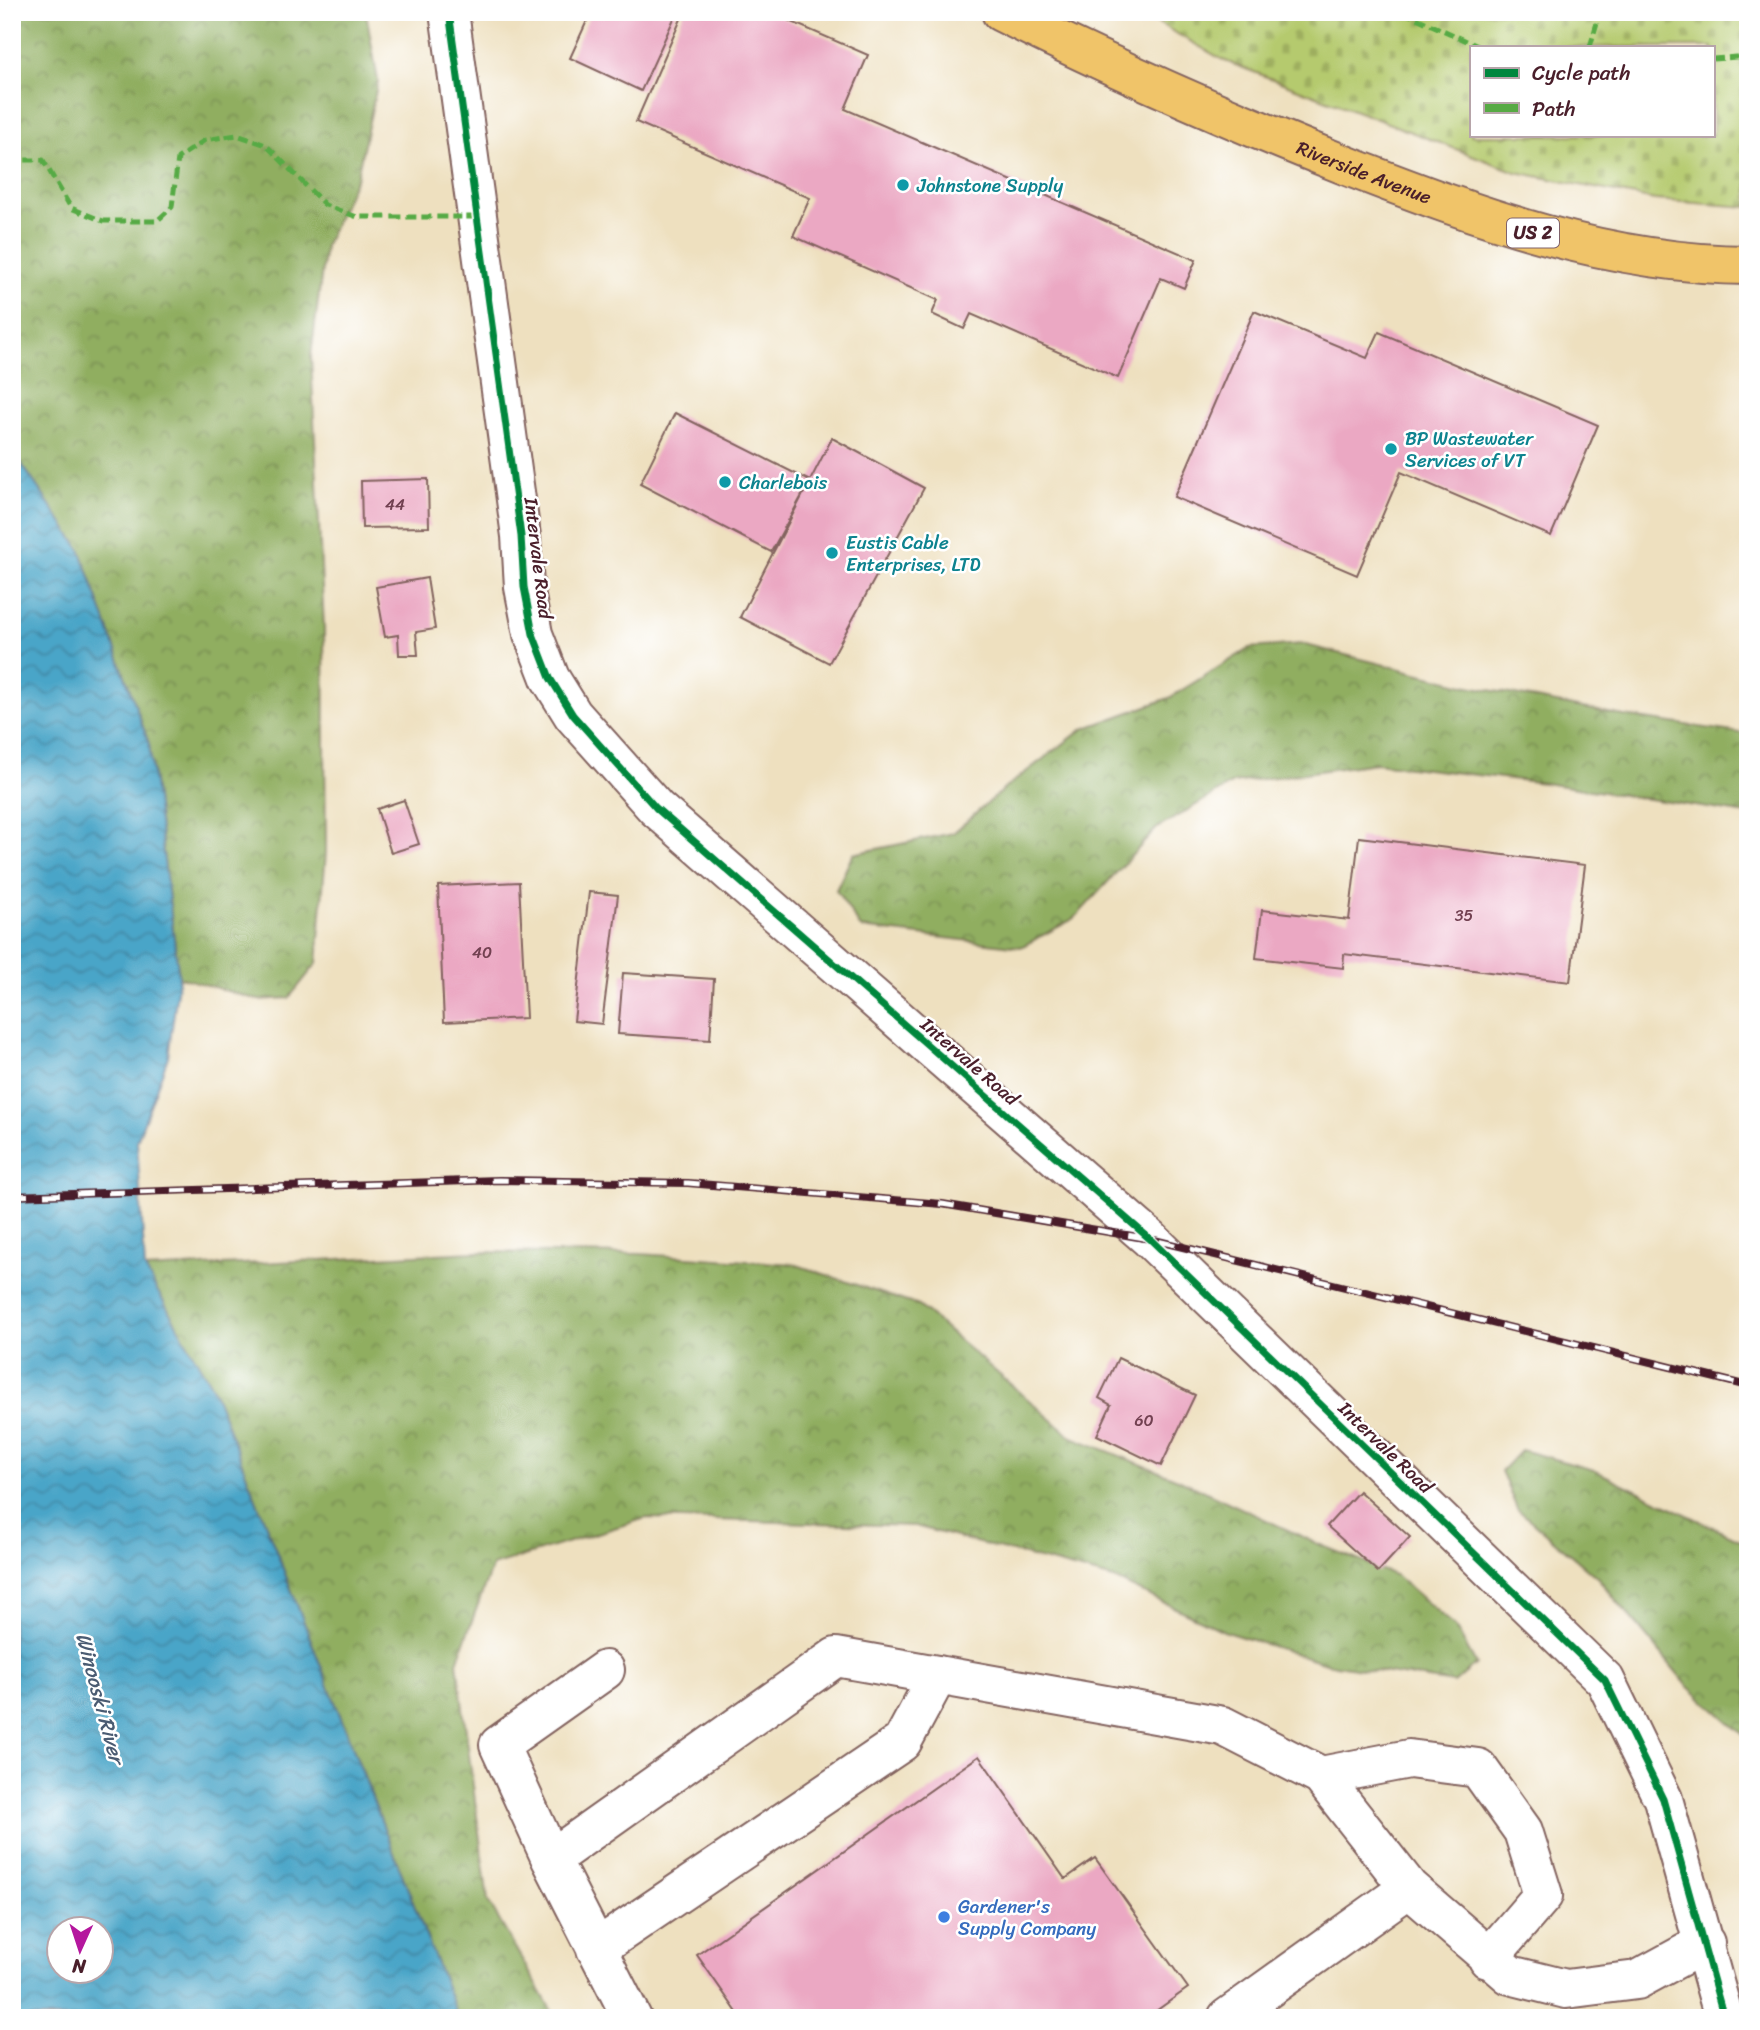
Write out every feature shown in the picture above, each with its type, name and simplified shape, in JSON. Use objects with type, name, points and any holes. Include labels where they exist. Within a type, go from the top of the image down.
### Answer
[{"type":"main road","name":"Riverside Avenue","points":[[1001,12],[1205,108],[1452,207],[1528,232],[1590,248],[1672,261],[1748,265]]},
{"type":"street","name":"Intervale Road","points":[[449,12],[521,536],[524,587],[533,634],[550,678],[573,715],[656,808],[1150,1239],[1605,1680],[1663,1799],[1724,2018]]},
{"type":"street","points":[[551,1859],[836,1657],[1223,1726],[1321,1776],[1409,1888],[1488,1959],[1510,1975],[1566,1989],[1637,1980],[1705,1943]]},
{"type":"street","points":[[605,1670],[499,1745],[551,1859],[632,2018]]},
{"type":"street","points":[[596,1949],[902,1742],[938,1675]]},
{"type":"street","points":[[1321,1776],[1409,1759],[1478,1768],[1523,1831],[1543,1895],[1488,1959]]},
{"type":"street","points":[[1227,2018],[1409,1888]]},
{"type":"green space","points":[[12,12],[366,12],[378,81],[357,176],[325,246],[311,356],[324,628],[326,852],[317,963],[289,998],[258,1000],[179,977],[149,744],[80,549],[12,450]]},
{"type":"green space","points":[[1139,12],[1748,12],[1748,207],[1655,200],[1516,172],[1225,61]]},
{"type":"green space","points":[[1302,644],[1464,685],[1624,716],[1748,734],[1748,814],[1544,783],[1376,763],[1233,783],[1156,829],[1075,918],[1021,947],[861,928],[836,890],[853,854],[953,833],[1010,784],[1083,729],[1169,698],[1250,648]]},
{"type":"green space","points":[[474,1252],[640,1254],[794,1264],[919,1306],[1072,1437],[1178,1479],[1318,1544],[1397,1576],[1455,1627],[1476,1664],[1454,1683],[1329,1664],[1226,1632],[1114,1579],[915,1526],[646,1518],[492,1566],[457,1662],[488,1901],[556,2018],[458,2018],[213,1389],[145,1269]]},
{"type":"green space","points":[[1521,1450],[1594,1470],[1748,1544],[1748,1739],[1687,1685],[1598,1578],[1517,1509],[1501,1471]]},
{"type":"water","name":"Winooski River","points":[[12,450],[80,549],[149,744],[179,977],[168,1057],[137,1141],[145,1269],[213,1389],[458,2018],[12,2018]]},
{"type":"building","points":[[591,12],[677,12],[641,91],[570,58]]},
{"type":"building","name":"Johnstone Supply","points":[[684,12],[769,12],[868,55],[845,109],[1196,260],[1184,288],[1161,278],[1118,378],[971,314],[964,329],[932,314],[938,300],[793,236],[810,198],[636,122]]},
{"type":"building","name":"BP Wastewater Services of VT","points":[[1254,311],[1367,358],[1379,332],[1598,425],[1551,536],[1401,472],[1357,575],[1174,497]]},
{"type":"building","name":"Charlebois","points":[[675,413],[810,481],[771,552],[640,484]]},
{"type":"building","name":"Eustis Cable Enterprises, LTD","points":[[832,438],[924,488],[829,663],[740,617]]},
{"type":"building","points":[[428,479],[429,527],[362,528],[361,481]]},
{"type":"building","points":[[427,578],[435,629],[416,632],[418,655],[399,655],[398,635],[385,637],[376,587]]},
{"type":"building","points":[[404,800],[419,844],[391,853],[377,809]]},
{"type":"building","points":[[1359,837],[1585,865],[1570,982],[1344,954],[1343,968],[1256,958],[1262,910],[1349,920]]},
{"type":"building","points":[[519,882],[526,1018],[444,1022],[438,886]]},
{"type":"building","points":[[589,892],[618,895],[602,1024],[574,1021]]},
{"type":"building","points":[[623,973],[714,979],[710,1040],[618,1034]]},
{"type":"building","points":[[1118,1358],[1195,1395],[1161,1466],[1097,1435],[1111,1405],[1099,1398]]},
{"type":"building","points":[[1359,1491],[1410,1537],[1378,1572],[1327,1526]]},
{"type":"building","name":"Gardener's Supply Company","points":[[979,1756],[1065,1879],[1095,1858],[1188,1988],[1146,2018],[741,2018],[697,1955]]},
{"type":"railway","points":[[12,1196],[499,1180],[688,1183],[942,1204],[1150,1239],[1748,1386]]},
{"type":"marked path","points":[[1403,12],[1478,46]]},
{"type":"marked path","points":[[1590,46],[1600,12]]},
{"type":"marked path","points":[[1714,59],[1748,56]]},
{"type":"marked path","points":[[12,165],[18,160],[43,160],[71,208],[103,221],[157,221],[172,207],[178,158],[205,140],[237,135],[266,145],[325,205],[357,217],[476,217]]},
{"type":"cycle path","points":[[449,12],[521,536],[524,587],[533,634],[550,678],[573,715],[656,808],[1150,1239],[1605,1680],[1663,1799],[1724,2018]]},
{"type":"place","name":"Johnstone Supply","points":[[903,185]]},
{"type":"place","name":"BP Wastewater Services of VT","points":[[1391,449]]},
{"type":"place","name":"Charlebois","points":[[725,482]]},
{"type":"place","name":"Eustis Cable Enterprises, LTD","points":[[832,553]]},
{"type":"place","name":"Gardener's Supply Company","points":[[944,1917]]}]
